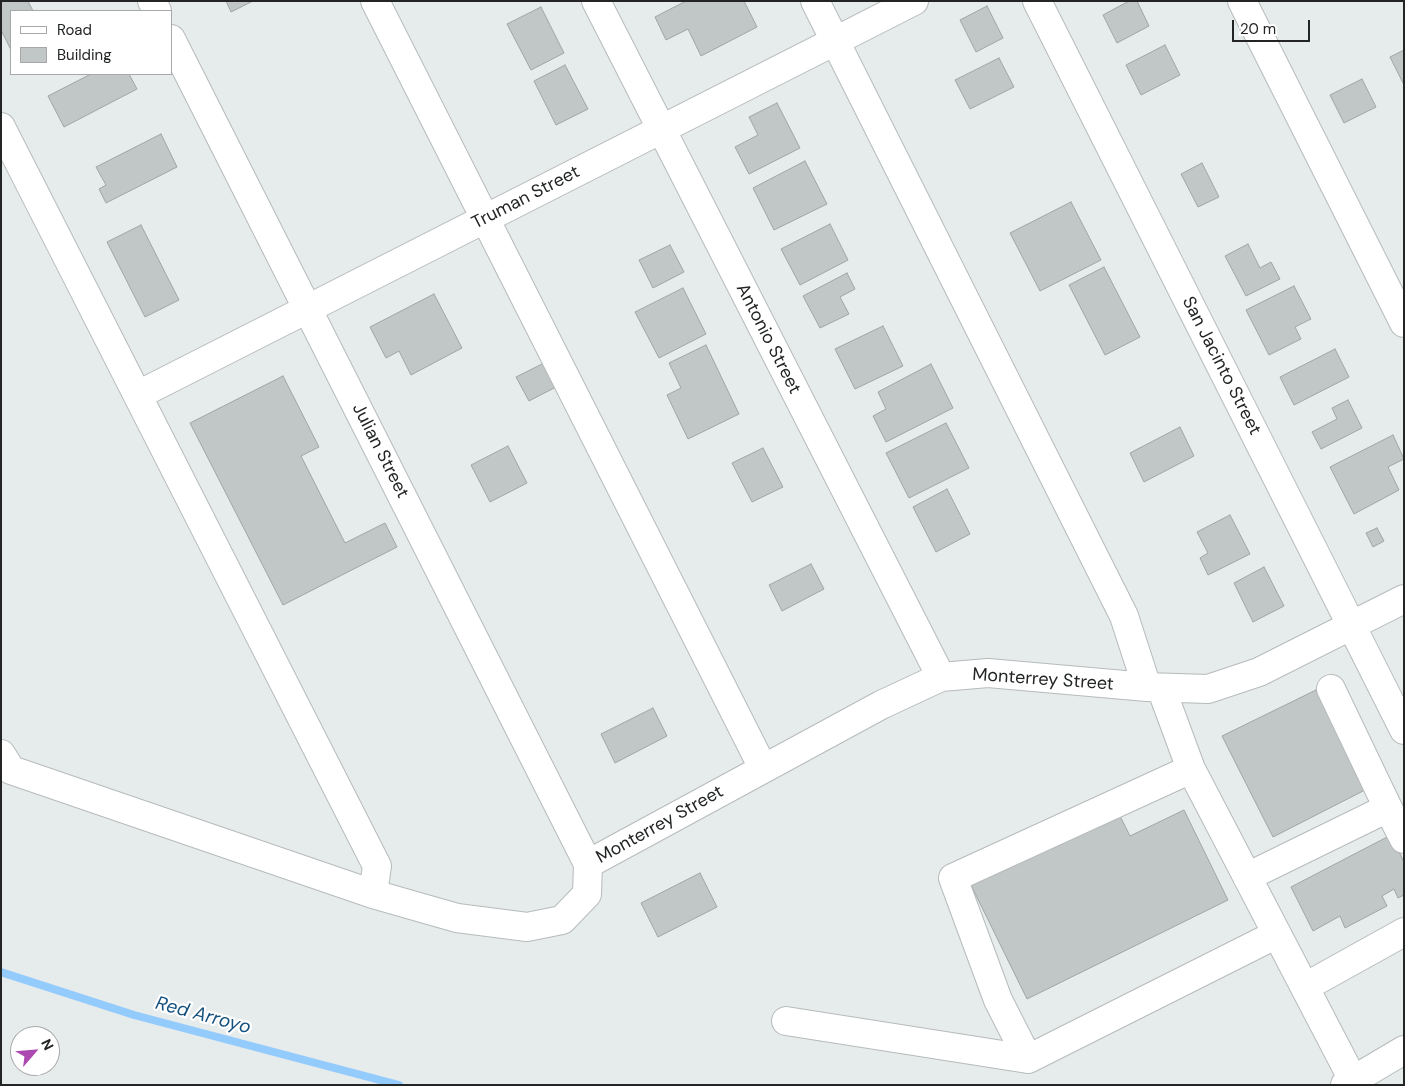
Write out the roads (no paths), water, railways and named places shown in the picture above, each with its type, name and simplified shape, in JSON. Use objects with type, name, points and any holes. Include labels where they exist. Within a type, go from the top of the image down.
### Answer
[{"type":"street","points":[[375,1],[764,768]]},
{"type":"street","name":"Antonio Street","points":[[596,1],[941,677]]},
{"type":"street","points":[[815,1],[1124,616],[1191,769],[1305,987],[1349,1082],[1404,1050]]},
{"type":"street","name":"Truman Street","points":[[138,395],[914,1]]},
{"type":"street","name":"San Jacinto Street","points":[[1037,1],[1404,730]]},
{"type":"street","points":[[1242,1],[1404,323]]},
{"type":"street","name":"Julian Street","points":[[172,41],[588,864]]},
{"type":"street","points":[[1,127],[377,866],[373,894]]},
{"type":"street","name":"Monterrey Street","points":[[588,864],[881,704],[941,677],[988,673],[1154,688],[1208,689],[1259,672],[1404,599]]},
{"type":"street","points":[[1331,688],[1404,839]]},
{"type":"street","points":[[1,754],[11,770],[373,894],[457,918],[527,927],[562,920],[588,894],[588,864]]},
{"type":"street","points":[[1028,1059],[998,1000],[954,878],[1191,769]]},
{"type":"street","points":[[1247,877],[1388,808]]},
{"type":"street","points":[[1305,987],[1404,932]]},
{"type":"street","points":[[786,1020],[1028,1059],[1277,934]]},
{"type":"waterway","name":"Red Arroyo","points":[[1,972],[134,1015],[399,1085]]}]
